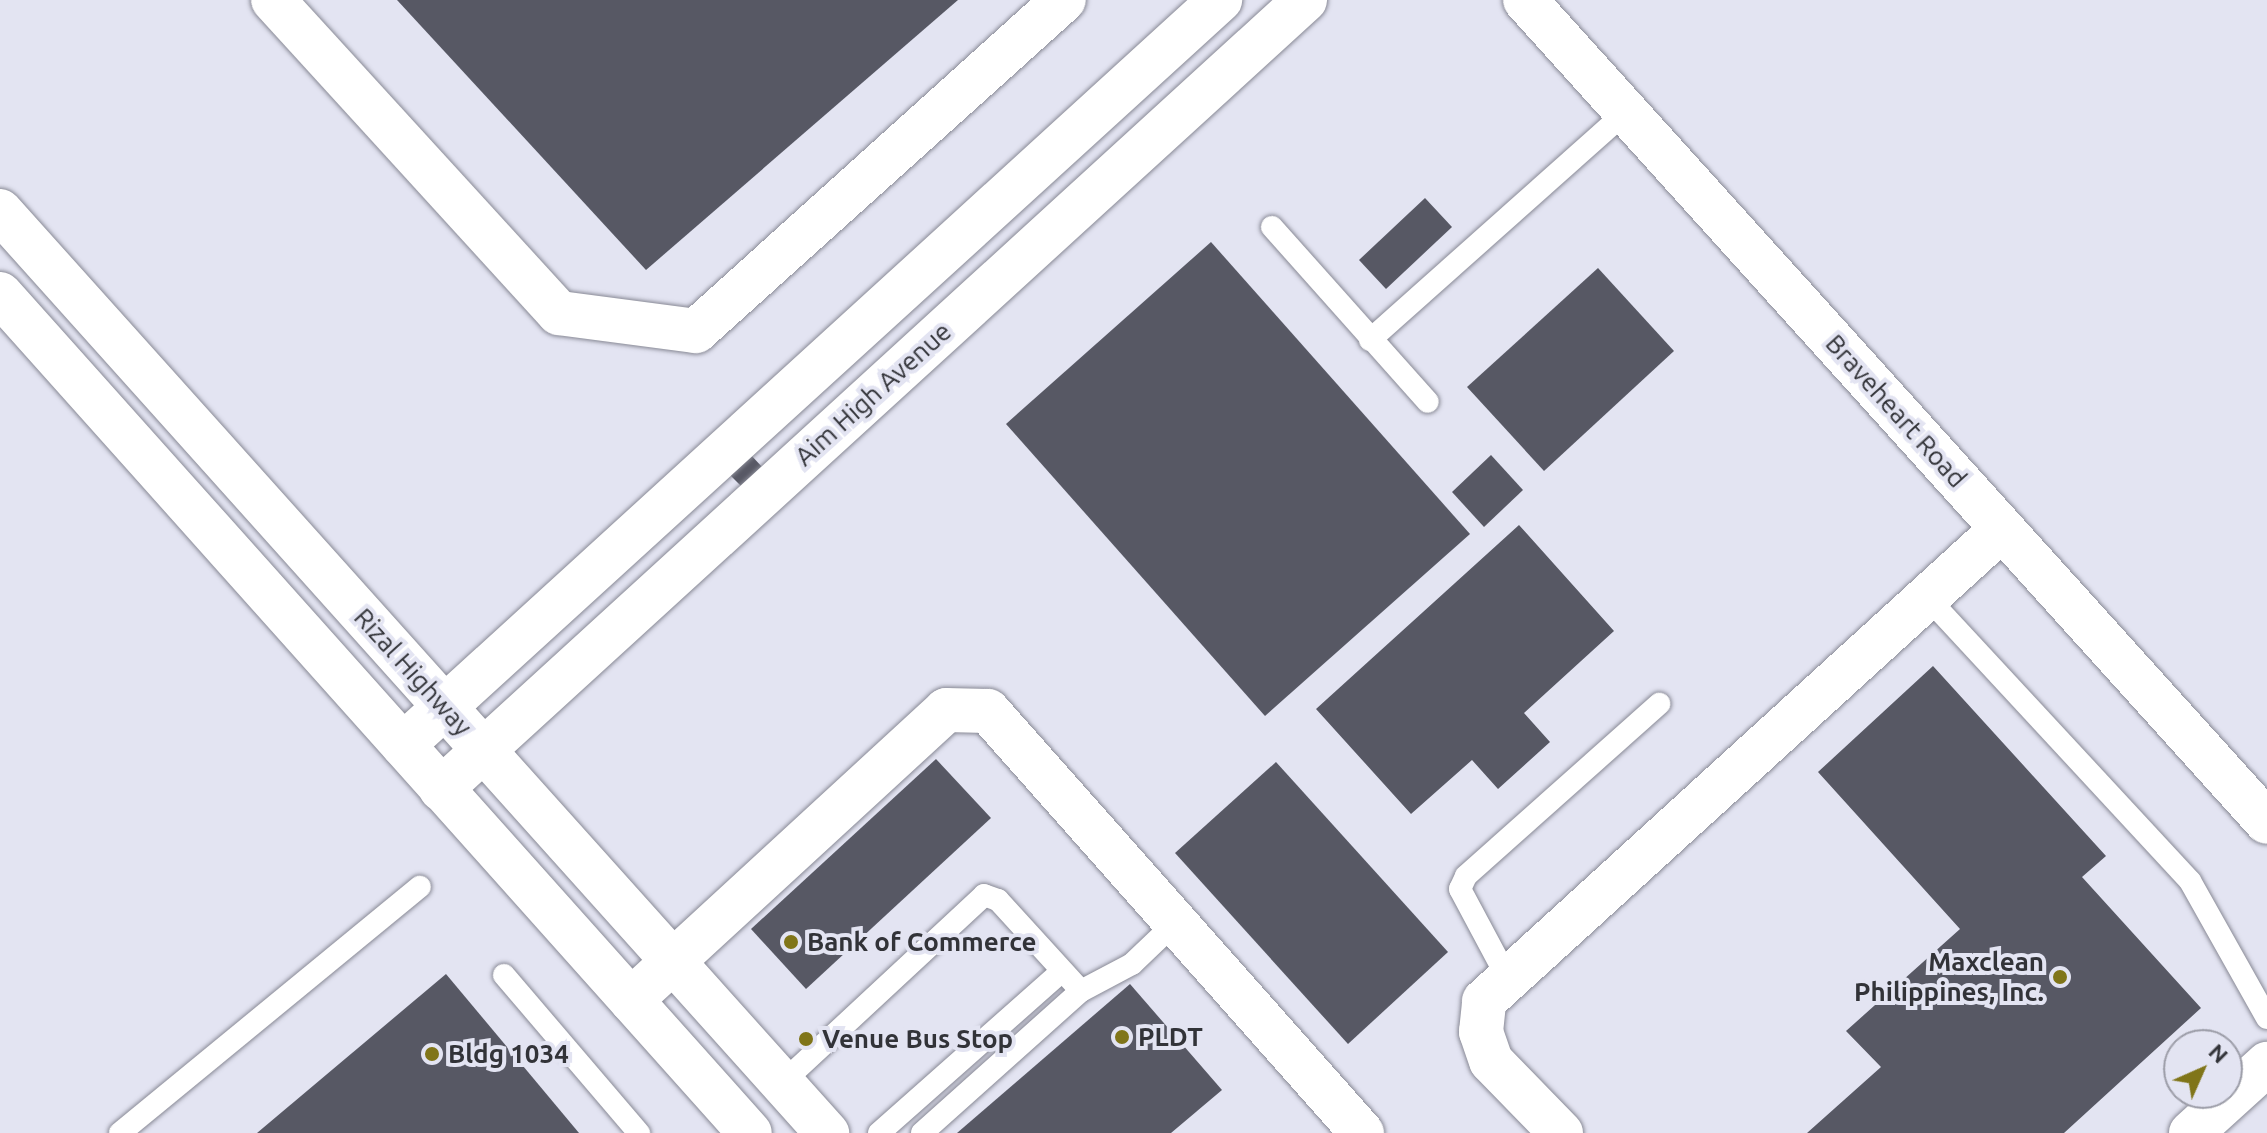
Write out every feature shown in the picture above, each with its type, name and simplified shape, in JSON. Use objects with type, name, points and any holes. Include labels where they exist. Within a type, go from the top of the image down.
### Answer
[{"type":"street","points":[[273,0],[559,313],[696,331],[1064,0]]},
{"type":"street","points":[[403,745],[1220,0]]},
{"type":"street","name":"Aim High Avenue","points":[[441,789],[1305,0]]},
{"type":"street","name":"Braveheart Road","points":[[1525,0],[2267,822]]},
{"type":"street","name":"Rizal Highway","points":[[0,211],[827,1133]]},
{"type":"street","points":[[0,294],[750,1133]]},
{"type":"street","points":[[1538,1125],[1491,1061],[1481,1032],[1484,1001],[2002,529]]},
{"type":"street","points":[[631,1000],[946,710],[988,711],[1362,1133]]},
{"type":"street","points":[[2191,1133],[2267,1064]]},
{"type":"lane","points":[[1370,340],[1626,112]]},
{"type":"lane","points":[[1272,227],[1428,402]]},
{"type":"lane","points":[[1927,597],[2190,881],[2267,1018]]},
{"type":"lane","points":[[1508,979],[1460,889],[1466,876],[1659,704]]},
{"type":"lane","points":[[120,1133],[420,887]]},
{"type":"lane","points":[[782,1083],[984,895],[998,900],[1081,991]]},
{"type":"lane","points":[[922,1133],[1081,991],[1132,964],[1176,922]]},
{"type":"lane","points":[[879,1133],[1062,971]]},
{"type":"lane","points":[[504,975],[639,1133]]},
{"type":"building","points":[[397,0],[958,0],[646,270]]},
{"type":"building","points":[[1425,198],[1452,227],[1386,289],[1359,260]]},
{"type":"building","points":[[1211,242],[1470,534],[1265,716],[1006,424]]},
{"type":"building","points":[[1598,268],[1674,351],[1544,471],[1467,387]]},
{"type":"building","points":[[749,453],[764,469],[743,488],[728,473]]},
{"type":"building","points":[[1491,455],[1523,490],[1484,527],[1452,492]]},
{"type":"building","points":[[1519,525],[1614,631],[1524,713],[1550,742],[1498,789],[1472,760],[1411,814],[1316,709]]},
{"type":"building","points":[[1933,666],[2106,856],[2082,877],[2201,1008],[2178,1029],[2163,1029],[2163,1043],[2064,1133],[1807,1133],[1881,1067],[1846,1031],[1960,929],[1818,772]]},
{"type":"building","points":[[936,759],[991,818],[806,989],[751,929]]},
{"type":"building","points":[[1276,762],[1448,952],[1348,1044],[1175,853]]},
{"type":"building","name":"Bldg 1034","points":[[446,974],[579,1133],[257,1133]]},
{"type":"building","name":"PLDT","points":[[1130,984],[1222,1090],[1171,1133],[957,1133]]},
{"type":"place","name":"Bank of Commerce","points":[[791,942]]},
{"type":"place","name":"Maxclean Philippines, Inc.","points":[[2060,977]]},
{"type":"place","name":"PLDT","points":[[1122,1037]]},
{"type":"place","name":"Venue Bus Stop","points":[[806,1039]]},
{"type":"place","name":"Bldg 1034","points":[[432,1054]]}]
